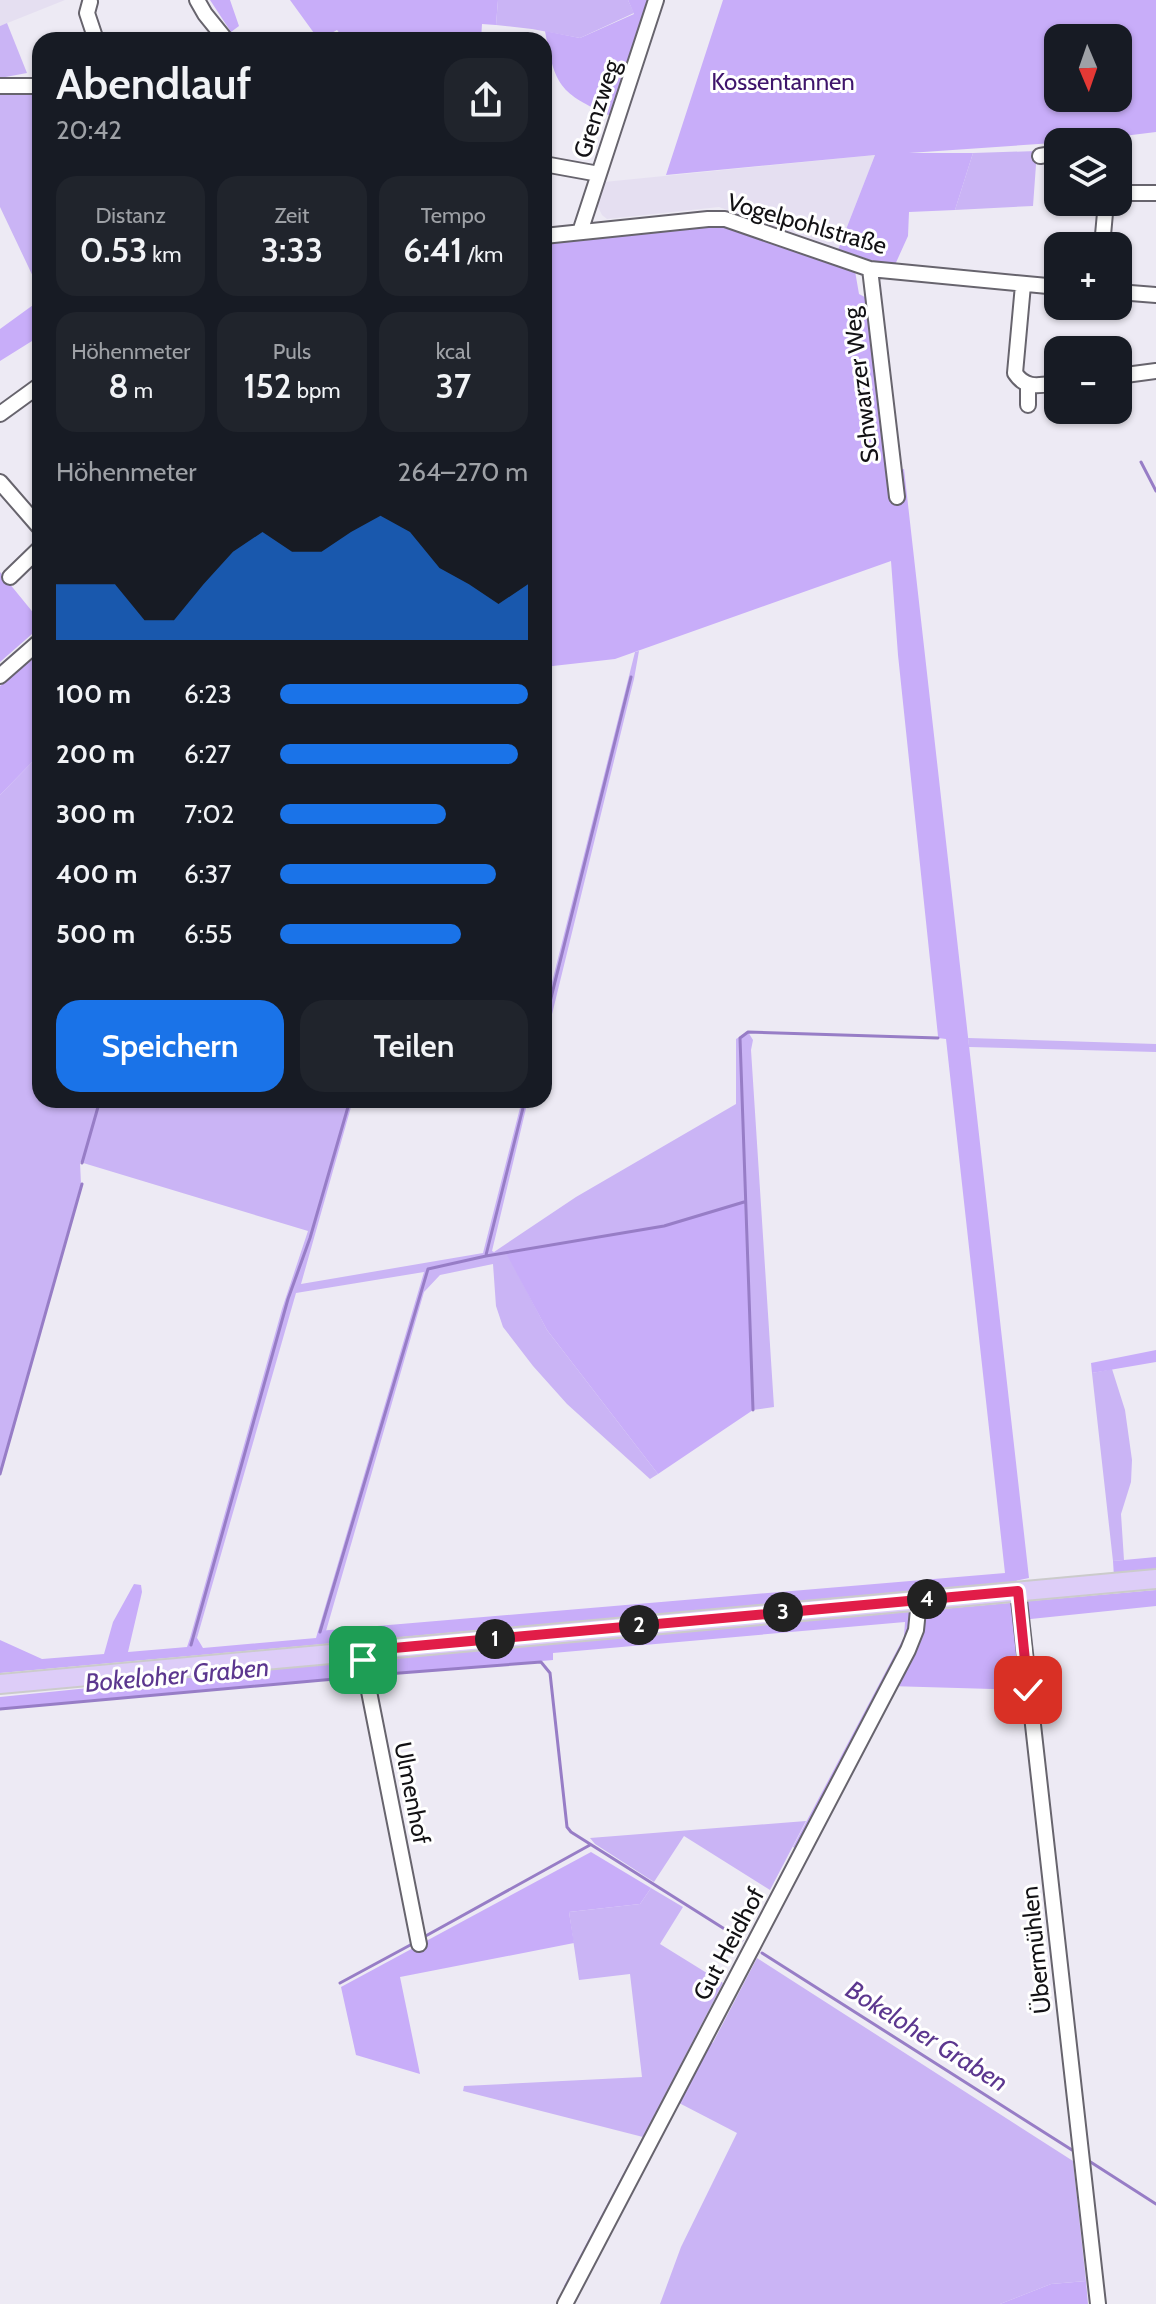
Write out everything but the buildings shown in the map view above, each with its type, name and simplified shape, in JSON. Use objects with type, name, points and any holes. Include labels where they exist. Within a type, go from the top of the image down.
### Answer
[{"type":"main road","points":[[0,1684],[1156,1579]]},
{"type":"street","points":[[197,0],[215,32]]},
{"type":"street","name":"Grenzweg","points":[[580,232],[656,0]]},
{"type":"street","points":[[90,2],[87,13],[93,32]]},
{"type":"street","points":[[0,86],[32,86]]},
{"type":"street","points":[[1040,156],[1044,155]]},
{"type":"street","points":[[552,165],[599,174]]},
{"type":"street","points":[[1132,193],[1156,193]]},
{"type":"street","name":"Vogelpohlstraße","points":[[552,235],[725,219],[870,269],[1044,286]]},
{"type":"street","name":"Schwarzer Weg","points":[[870,269],[897,497]]},
{"type":"street","points":[[1023,285],[1015,373],[1021,382],[1028,385],[1044,384]]},
{"type":"street","points":[[1132,293],[1156,295]]},
{"type":"street","points":[[1132,374],[1156,371]]},
{"type":"street","points":[[1028,385],[1028,405]]},
{"type":"street","points":[[0,414],[32,391]]},
{"type":"street","points":[[0,482],[32,519]]},
{"type":"street","points":[[10,577],[32,556]]},
{"type":"street","points":[[0,676],[32,648]]},
{"type":"street","name":"Übermühlen","points":[[1018,1591],[1098,2304]]},
{"type":"street","name":"Gut Heidhof","points":[[565,2304],[908,1650],[916,1630],[919,1600]]},
{"type":"street","name":"Ulmenhof","points":[[361,1651],[419,1944]]},
{"type":"shaded area","points":[[0,0],[65,0],[0,26]]},
{"type":"shaded area","points":[[498,0],[628,0],[634,13],[580,38],[496,25]]},
{"type":"shaded area","points":[[7,23],[27,73],[0,78],[0,26]]},
{"type":"shaded area","points":[[32,89],[32,274],[0,207],[0,90]]},
{"type":"shaded area","points":[[1037,151],[1033,206],[955,210],[973,153]]},
{"type":"shaded area","points":[[875,155],[838,250],[719,207],[607,219],[597,205],[604,182]]},
{"type":"shaded area","points":[[639,651],[634,679],[552,1014],[552,982],[635,652]]},
{"type":"shaded area","points":[[32,762],[32,1108],[351,1108],[301,1284],[483,1253],[520,1108],[526,1108],[494,1252],[576,1197],[736,1104],[736,1039],[748,1032],[753,1040],[751,1050],[774,1407],[753,1410],[743,1202],[664,1226],[507,1253],[547,1330],[658,1474],[650,1479],[567,1404],[503,1327],[496,1306],[493,1264],[440,1275],[424,1292],[326,1631],[318,1631],[424,1272],[296,1293],[197,1638],[190,1638],[282,1309],[308,1231],[80,1162],[81,1184],[0,1472],[0,795]]},
{"type":"shaded area","points":[[968,1038],[1156,1044],[1156,1052],[969,1047]]},
{"type":"shaded area","points":[[1112,1369],[1125,1410],[1132,1460],[1131,1482],[1121,1514],[1124,1560],[1113,1561],[1092,1373]]},
{"type":"shaded area","points":[[806,1821],[770,1890],[684,1836],[654,1882],[590,1838]]},
{"type":"shaded area","points":[[651,1888],[683,1907],[660,1944],[723,1983],[643,2137],[463,2091],[464,2086],[642,2077],[630,1974],[579,1980],[569,1912],[640,1904]]},
{"type":"shaded area","points":[[757,1958],[1073,2161],[1086,2281],[1051,2284],[1000,2304],[660,2304],[681,2247],[737,2133],[681,2104]]},
{"type":"green space","points":[[210,0],[230,0],[239,26],[231,32]]},
{"type":"green space","points":[[290,0],[498,0],[496,25],[482,24],[482,32],[313,32]]},
{"type":"green space","points":[[628,0],[648,0],[611,116],[580,101],[562,86],[552,64],[552,32],[580,38],[634,14]]},
{"type":"green space","name":"Kossentannen","points":[[723,0],[1156,0],[1156,132],[1132,135],[1132,128],[1044,128],[1044,144],[909,153],[973,153],[955,210],[909,212],[908,236],[894,267],[838,250],[875,155],[666,175]]},
{"type":"green space","points":[[724,224],[855,271],[859,294],[874,302],[894,471],[904,469],[1029,1578],[1006,1583],[0,1673],[0,1640],[42,1659],[104,1654],[113,1622],[134,1584],[141,1585],[142,1592],[128,1652],[187,1647],[190,1638],[197,1638],[203,1648],[316,1638],[318,1631],[1005,1573],[946,1039],[938,1038],[891,561],[615,659],[552,666],[552,240]]},
{"type":"green space","points":[[32,306],[32,341],[0,361],[0,329]]},
{"type":"green space","points":[[0,572],[32,611],[32,634],[0,662]]},
{"type":"green space","points":[[32,659],[32,762],[0,795],[0,686]]},
{"type":"green space","points":[[744,1202],[753,1410],[658,1474],[547,1330],[506,1253],[664,1226]]},
{"type":"green space","points":[[1156,1350],[1156,1362],[1092,1373],[1091,1363]]},
{"type":"green space","points":[[1156,1557],[1156,1573],[1114,1577],[1113,1561]]},
{"type":"green space","points":[[1156,1590],[1156,1606],[1021,1620],[1028,1690],[889,1686],[802,1852],[793,1847],[904,1637],[905,1622],[553,1653],[553,1660],[0,1709],[0,1697],[363,1660]]},
{"type":"green space","points":[[591,1852],[651,1888],[640,1904],[569,1912],[574,1943],[400,1977],[420,2074],[356,2055],[341,1987]]},
{"type":"green space","points":[[697,2034],[713,2043],[681,2104],[673,2100],[572,2290],[564,2286]]},
{"type":"green space","points":[[1086,2281],[1088,2304],[1000,2304],[1051,2284]]},
{"type":"waterway","points":[[1141,462],[1156,491]]},
{"type":"waterway","points":[[552,994],[631,677]]},
{"type":"waterway","points":[[753,1410],[740,1038],[748,1032],[938,1038]]},
{"type":"waterway","points":[[82,1163],[98,1108]]},
{"type":"waterway","points":[[191,1645],[288,1299],[310,1238],[348,1108]]},
{"type":"waterway","points":[[486,1255],[523,1108]]},
{"type":"waterway","points":[[0,1474],[82,1184]]},
{"type":"waterway","points":[[320,1632],[428,1269],[664,1226],[744,1202]]},
{"type":"waterway","name":"Bokeloher Graben","points":[[374,1675],[541,1662],[550,1673],[567,1827],[742,1940]]},
{"type":"waterway","name":"Bokeloher Graben","points":[[0,1709],[357,1677]]},
{"type":"waterway","points":[[422,1938],[590,1845]]},
{"type":"waterway","points":[[340,1983],[414,1943]]},
{"type":"waterway","name":"Bokeloher Graben","points":[[762,1953],[1072,2150]]},
{"type":"waterway","name":"Bokeloher Graben","points":[[1089,2161],[1156,2204]]},
{"type":"route","points":[[363,1660],[361,1651],[1018,1591],[1028,1690]]}]
